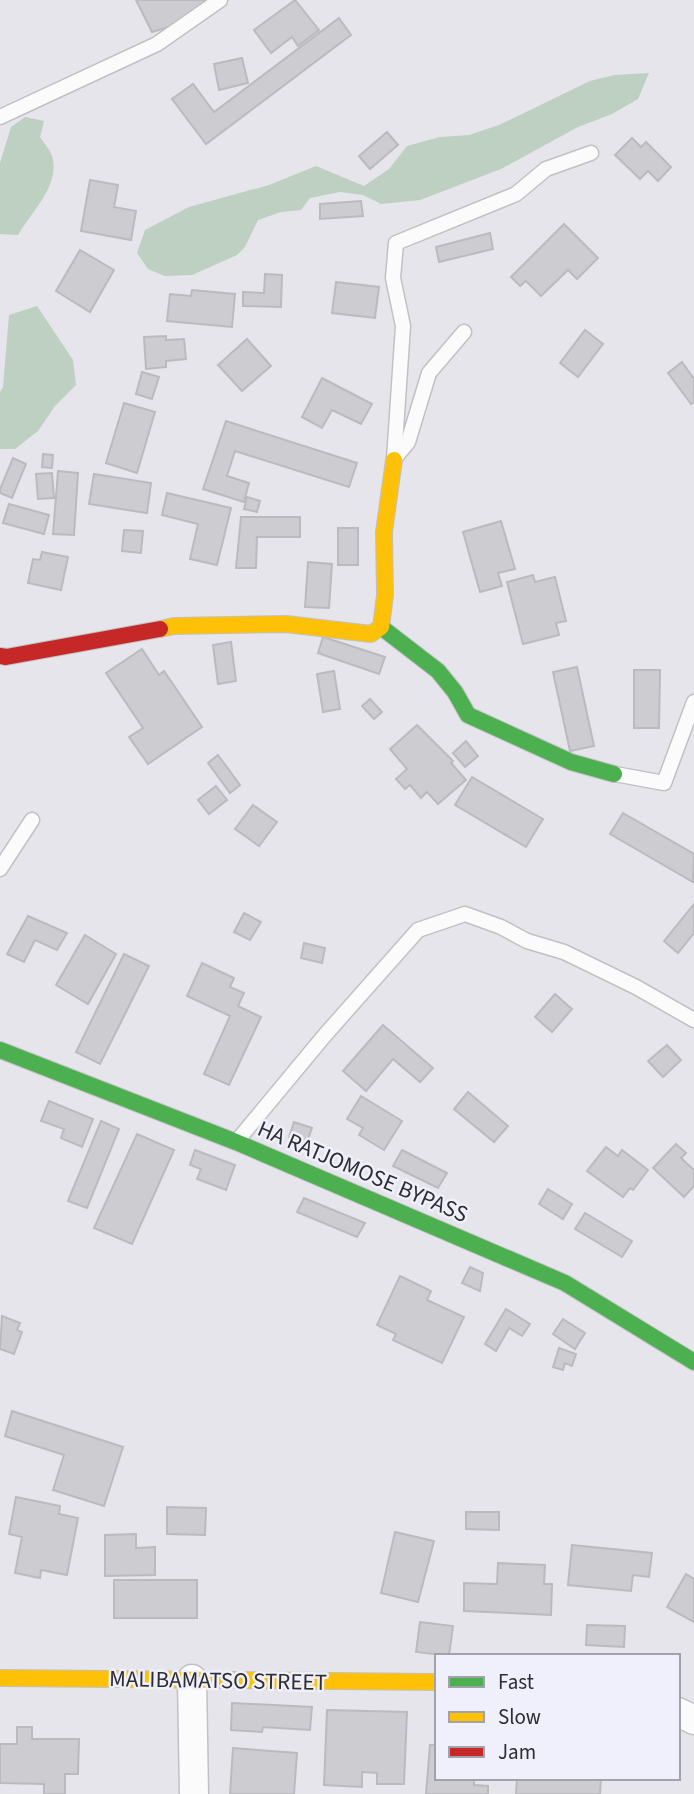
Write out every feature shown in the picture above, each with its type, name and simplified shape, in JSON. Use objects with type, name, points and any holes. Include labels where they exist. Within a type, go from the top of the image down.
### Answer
[{"type":"street","points":[[0,656],[174,626],[286,624],[371,634],[381,627],[385,595],[384,532],[394,460]]},
{"type":"street","points":[[381,627],[438,671],[456,692],[468,715],[571,762],[614,774]]},
{"type":"street","name":"HA RATJOMOSE BYPASS","points":[[0,1050],[236,1142],[565,1283],[694,1362]]},
{"type":"street","name":"MALIBAMATSO STREET","points":[[0,1678],[435,1682]]},
{"type":"street","points":[[192,1679],[194,1794]]},
{"type":"lane","points":[[0,117],[157,44],[220,0]]},
{"type":"lane","points":[[394,460],[403,326],[393,278],[396,243],[516,194],[546,169],[592,153]]},
{"type":"lane","points":[[394,460],[408,442],[429,373],[464,332]]},
{"type":"lane","points":[[614,774],[664,783],[694,702]]},
{"type":"lane","points":[[0,869],[32,820]]},
{"type":"lane","points":[[236,1142],[325,1035],[418,930],[465,914],[501,927],[527,941],[564,952],[694,1020]]},
{"type":"green space","points":[[649,73],[638,99],[612,114],[578,127],[501,169],[420,200],[381,204],[363,195],[340,192],[310,198],[301,210],[281,212],[258,220],[245,247],[237,255],[192,275],[165,276],[148,269],[137,253],[145,230],[189,207],[269,185],[316,166],[364,186],[389,169],[407,146],[440,137],[469,135],[499,125],[590,81],[614,75]]},
{"type":"green space","points":[[25,117],[44,121],[40,137],[52,156],[52,177],[49,188],[18,235],[0,234],[0,163],[11,127]]},
{"type":"green space","points":[[37,306],[73,360],[76,385],[55,406],[38,431],[15,449],[0,449],[0,392],[3,387],[9,315]]},
{"type":"building","points":[[136,0],[209,0],[176,25],[152,32]]},
{"type":"building","points":[[295,0],[319,30],[298,46],[292,37],[271,53],[254,30]]},
{"type":"building","points":[[339,18],[351,35],[206,144],[172,99],[193,84],[214,112]]},
{"type":"building","points":[[242,58],[248,83],[219,90],[214,64]]},
{"type":"building","points":[[387,132],[398,145],[370,169],[359,156]]},
{"type":"building","points":[[632,138],[641,147],[646,142],[671,167],[658,181],[648,171],[640,179],[615,155]]},
{"type":"building","points":[[90,180],[118,185],[114,207],[136,211],[131,240],[81,231]]},
{"type":"building","points":[[361,201],[363,216],[320,219],[320,204]]},
{"type":"building","points":[[564,224],[598,258],[577,279],[568,270],[541,296],[526,281],[520,286],[511,277]]},
{"type":"building","points":[[490,233],[493,249],[439,262],[436,247]]},
{"type":"building","points":[[80,250],[114,270],[90,312],[56,291]]},
{"type":"building","points":[[265,274],[282,275],[281,307],[243,306],[243,292],[264,293]]},
{"type":"building","points":[[336,282],[379,287],[375,318],[332,313]]},
{"type":"building","points":[[192,290],[235,294],[232,327],[167,321],[170,294],[191,296]]},
{"type":"building","points":[[585,330],[603,344],[578,377],[560,363]]},
{"type":"building","points":[[166,336],[166,340],[184,339],[186,359],[166,361],[166,367],[146,369],[144,337]]},
{"type":"building","points":[[247,339],[271,366],[242,391],[218,365]]},
{"type":"building","points":[[682,362],[694,379],[694,402],[691,404],[668,373]]},
{"type":"building","points":[[142,372],[159,377],[152,399],[136,394]]},
{"type":"building","points":[[322,378],[372,404],[361,424],[332,410],[322,428],[302,417]]},
{"type":"building","points":[[124,403],[155,412],[137,473],[106,463]]},
{"type":"building","points":[[226,421],[357,463],[349,487],[235,451],[227,476],[249,483],[244,502],[203,489]]},
{"type":"building","points":[[43,454],[53,455],[52,468],[42,467]]},
{"type":"building","points":[[13,458],[26,464],[12,498],[0,493],[0,489]]},
{"type":"building","points":[[58,471],[78,473],[74,535],[53,534]]},
{"type":"building","points":[[52,473],[54,498],[38,499],[36,474]]},
{"type":"building","points":[[94,474],[151,483],[147,513],[89,504]]},
{"type":"building","points":[[167,493],[231,508],[217,565],[190,559],[198,524],[162,515]]},
{"type":"building","points":[[247,497],[260,501],[257,512],[244,509]]},
{"type":"building","points":[[9,504],[49,515],[44,534],[3,523]]},
{"type":"building","points":[[241,517],[300,517],[300,537],[257,537],[256,568],[236,568]]},
{"type":"building","points":[[501,521],[515,569],[498,573],[502,586],[480,592],[463,532]]},
{"type":"building","points":[[338,528],[358,528],[358,565],[338,565]]},
{"type":"building","points":[[124,530],[143,531],[141,553],[122,551]]},
{"type":"building","points":[[42,552],[68,557],[61,590],[28,583],[33,559],[40,560]]},
{"type":"building","points":[[308,562],[332,564],[329,608],[305,607]]},
{"type":"building","points":[[533,575],[535,582],[555,577],[566,621],[556,623],[559,635],[523,644],[507,582]]},
{"type":"building","points":[[323,637],[385,657],[379,674],[318,653]]},
{"type":"building","points":[[231,642],[236,681],[218,684],[213,645]]},
{"type":"building","points":[[142,649],[159,675],[164,671],[202,727],[148,764],[129,737],[143,728],[106,673]]},
{"type":"building","points":[[577,667],[594,746],[570,751],[553,672]]},
{"type":"building","points":[[634,670],[660,670],[659,728],[634,728]]},
{"type":"building","points":[[334,671],[340,709],[323,712],[317,674]]},
{"type":"building","points":[[370,699],[382,712],[374,719],[362,706]]},
{"type":"building","points":[[417,725],[453,761],[451,763],[466,780],[438,804],[427,792],[421,798],[410,785],[405,789],[396,779],[407,769],[390,749]]},
{"type":"building","points":[[466,741],[478,756],[465,767],[453,753]]},
{"type":"building","points":[[218,755],[240,785],[230,793],[208,763]]},
{"type":"building","points":[[472,777],[543,819],[526,847],[455,805]]},
{"type":"building","points":[[216,786],[227,800],[209,814],[198,800]]},
{"type":"building","points":[[253,805],[277,822],[259,846],[235,829]]},
{"type":"building","points":[[623,813],[694,854],[693,882],[610,834]]},
{"type":"building","points":[[694,904],[694,933],[678,953],[664,941]]},
{"type":"building","points":[[244,913],[261,922],[250,940],[234,932]]},
{"type":"building","points":[[28,916],[67,933],[57,950],[35,940],[24,962],[7,954]]},
{"type":"building","points":[[85,935],[116,954],[88,1004],[56,985]]},
{"type":"building","points":[[304,943],[325,948],[322,963],[301,958]]},
{"type":"building","points":[[124,954],[149,966],[100,1064],[76,1052]]},
{"type":"building","points":[[202,963],[234,978],[230,987],[244,993],[238,1006],[261,1017],[229,1085],[204,1074],[230,1016],[187,996]]},
{"type":"building","points":[[555,994],[572,1009],[552,1032],[535,1017]]},
{"type":"building","points":[[383,1025],[433,1068],[420,1082],[393,1059],[366,1091],[343,1071]]},
{"type":"building","points":[[667,1045],[681,1060],[663,1077],[648,1061]]},
{"type":"building","points":[[468,1092],[508,1126],[494,1142],[454,1109]]},
{"type":"building","points":[[361,1096],[402,1121],[384,1150],[359,1135],[363,1128],[347,1119]]},
{"type":"building","points":[[49,1101],[93,1119],[82,1147],[61,1138],[64,1129],[41,1121]]},
{"type":"building","points":[[101,1121],[119,1129],[87,1208],[68,1201]]},
{"type":"building","points":[[294,1122],[312,1128],[307,1142],[289,1137]]},
{"type":"building","points":[[137,1134],[174,1150],[132,1244],[94,1228]]},
{"type":"building","points":[[676,1144],[686,1153],[681,1158],[694,1170],[694,1186],[684,1197],[653,1168]]},
{"type":"building","points":[[606,1147],[618,1156],[622,1150],[648,1170],[633,1190],[630,1188],[623,1197],[587,1171]]},
{"type":"building","points":[[195,1150],[235,1165],[226,1190],[197,1179],[201,1169],[190,1165]]},
{"type":"building","points":[[402,1150],[447,1173],[438,1188],[393,1166]]},
{"type":"building","points":[[548,1189],[572,1204],[563,1219],[539,1204]]},
{"type":"building","points":[[304,1198],[365,1223],[357,1237],[297,1212]]},
{"type":"building","points":[[585,1213],[632,1241],[622,1257],[575,1229]]},
{"type":"building","points":[[470,1267],[483,1273],[480,1291],[462,1283]]},
{"type":"building","points":[[400,1276],[431,1291],[427,1300],[464,1317],[442,1363],[393,1340],[396,1334],[377,1325]]},
{"type":"building","points":[[506,1309],[530,1324],[522,1336],[509,1328],[496,1351],[485,1344]]},
{"type":"building","points":[[2,1316],[20,1323],[17,1330],[22,1332],[14,1354],[0,1349]]},
{"type":"building","points":[[563,1319],[585,1333],[575,1349],[553,1334]]},
{"type":"building","points":[[559,1348],[576,1354],[572,1366],[565,1363],[563,1370],[553,1367]]},
{"type":"building","points":[[12,1411],[123,1447],[104,1506],[53,1490],[64,1455],[5,1436]]},
{"type":"building","points":[[16,1497],[60,1506],[59,1514],[78,1518],[67,1575],[41,1570],[40,1578],[15,1573],[22,1537],[9,1534]]},
{"type":"building","points":[[167,1507],[206,1508],[205,1535],[167,1534]]},
{"type":"building","points":[[466,1512],[499,1512],[499,1530],[466,1529]]},
{"type":"building","points":[[395,1532],[434,1541],[418,1602],[381,1593]]},
{"type":"building","points":[[136,1534],[136,1548],[155,1547],[155,1575],[105,1576],[105,1535]]},
{"type":"building","points":[[572,1545],[652,1553],[649,1577],[633,1575],[631,1591],[568,1585]]},
{"type":"building","points":[[498,1563],[545,1565],[544,1584],[552,1584],[551,1615],[464,1611],[464,1583],[497,1584]]},
{"type":"building","points":[[686,1574],[694,1579],[694,1622],[667,1607]]},
{"type":"building","points":[[114,1580],[197,1580],[197,1618],[114,1618]]},
{"type":"building","points":[[420,1622],[453,1626],[449,1654],[416,1652]]},
{"type":"building","points":[[587,1625],[625,1626],[624,1647],[586,1645]]},
{"type":"building","points":[[232,1703],[312,1707],[310,1730],[263,1727],[262,1732],[231,1730]]},
{"type":"building","points":[[327,1710],[407,1712],[404,1784],[377,1784],[377,1773],[362,1772],[362,1787],[324,1785]]},
{"type":"building","points":[[17,1727],[32,1727],[32,1739],[79,1739],[78,1774],[65,1774],[65,1794],[44,1794],[44,1784],[0,1783],[0,1744],[17,1744]]},
{"type":"building","points":[[430,1745],[435,1745],[435,1780],[474,1780],[474,1785],[488,1786],[488,1794],[426,1794]]},
{"type":"building","points":[[233,1748],[297,1753],[294,1794],[230,1794]]},
{"type":"building","points":[[517,1780],[601,1780],[600,1794],[516,1794]]},
{"type":"traffic: fast","points":[[381,627],[438,671],[455,692],[468,715],[571,762],[614,774]]},
{"type":"traffic: fast","points":[[0,1050],[236,1142],[565,1283],[694,1362]]},
{"type":"traffic: slow","points":[[160,629],[174,626],[286,624],[371,634],[381,627],[385,595],[384,532],[394,460]]},
{"type":"traffic: slow","points":[[0,1678],[435,1682]]},
{"type":"traffic: jam","points":[[0,656],[160,629]]}]
